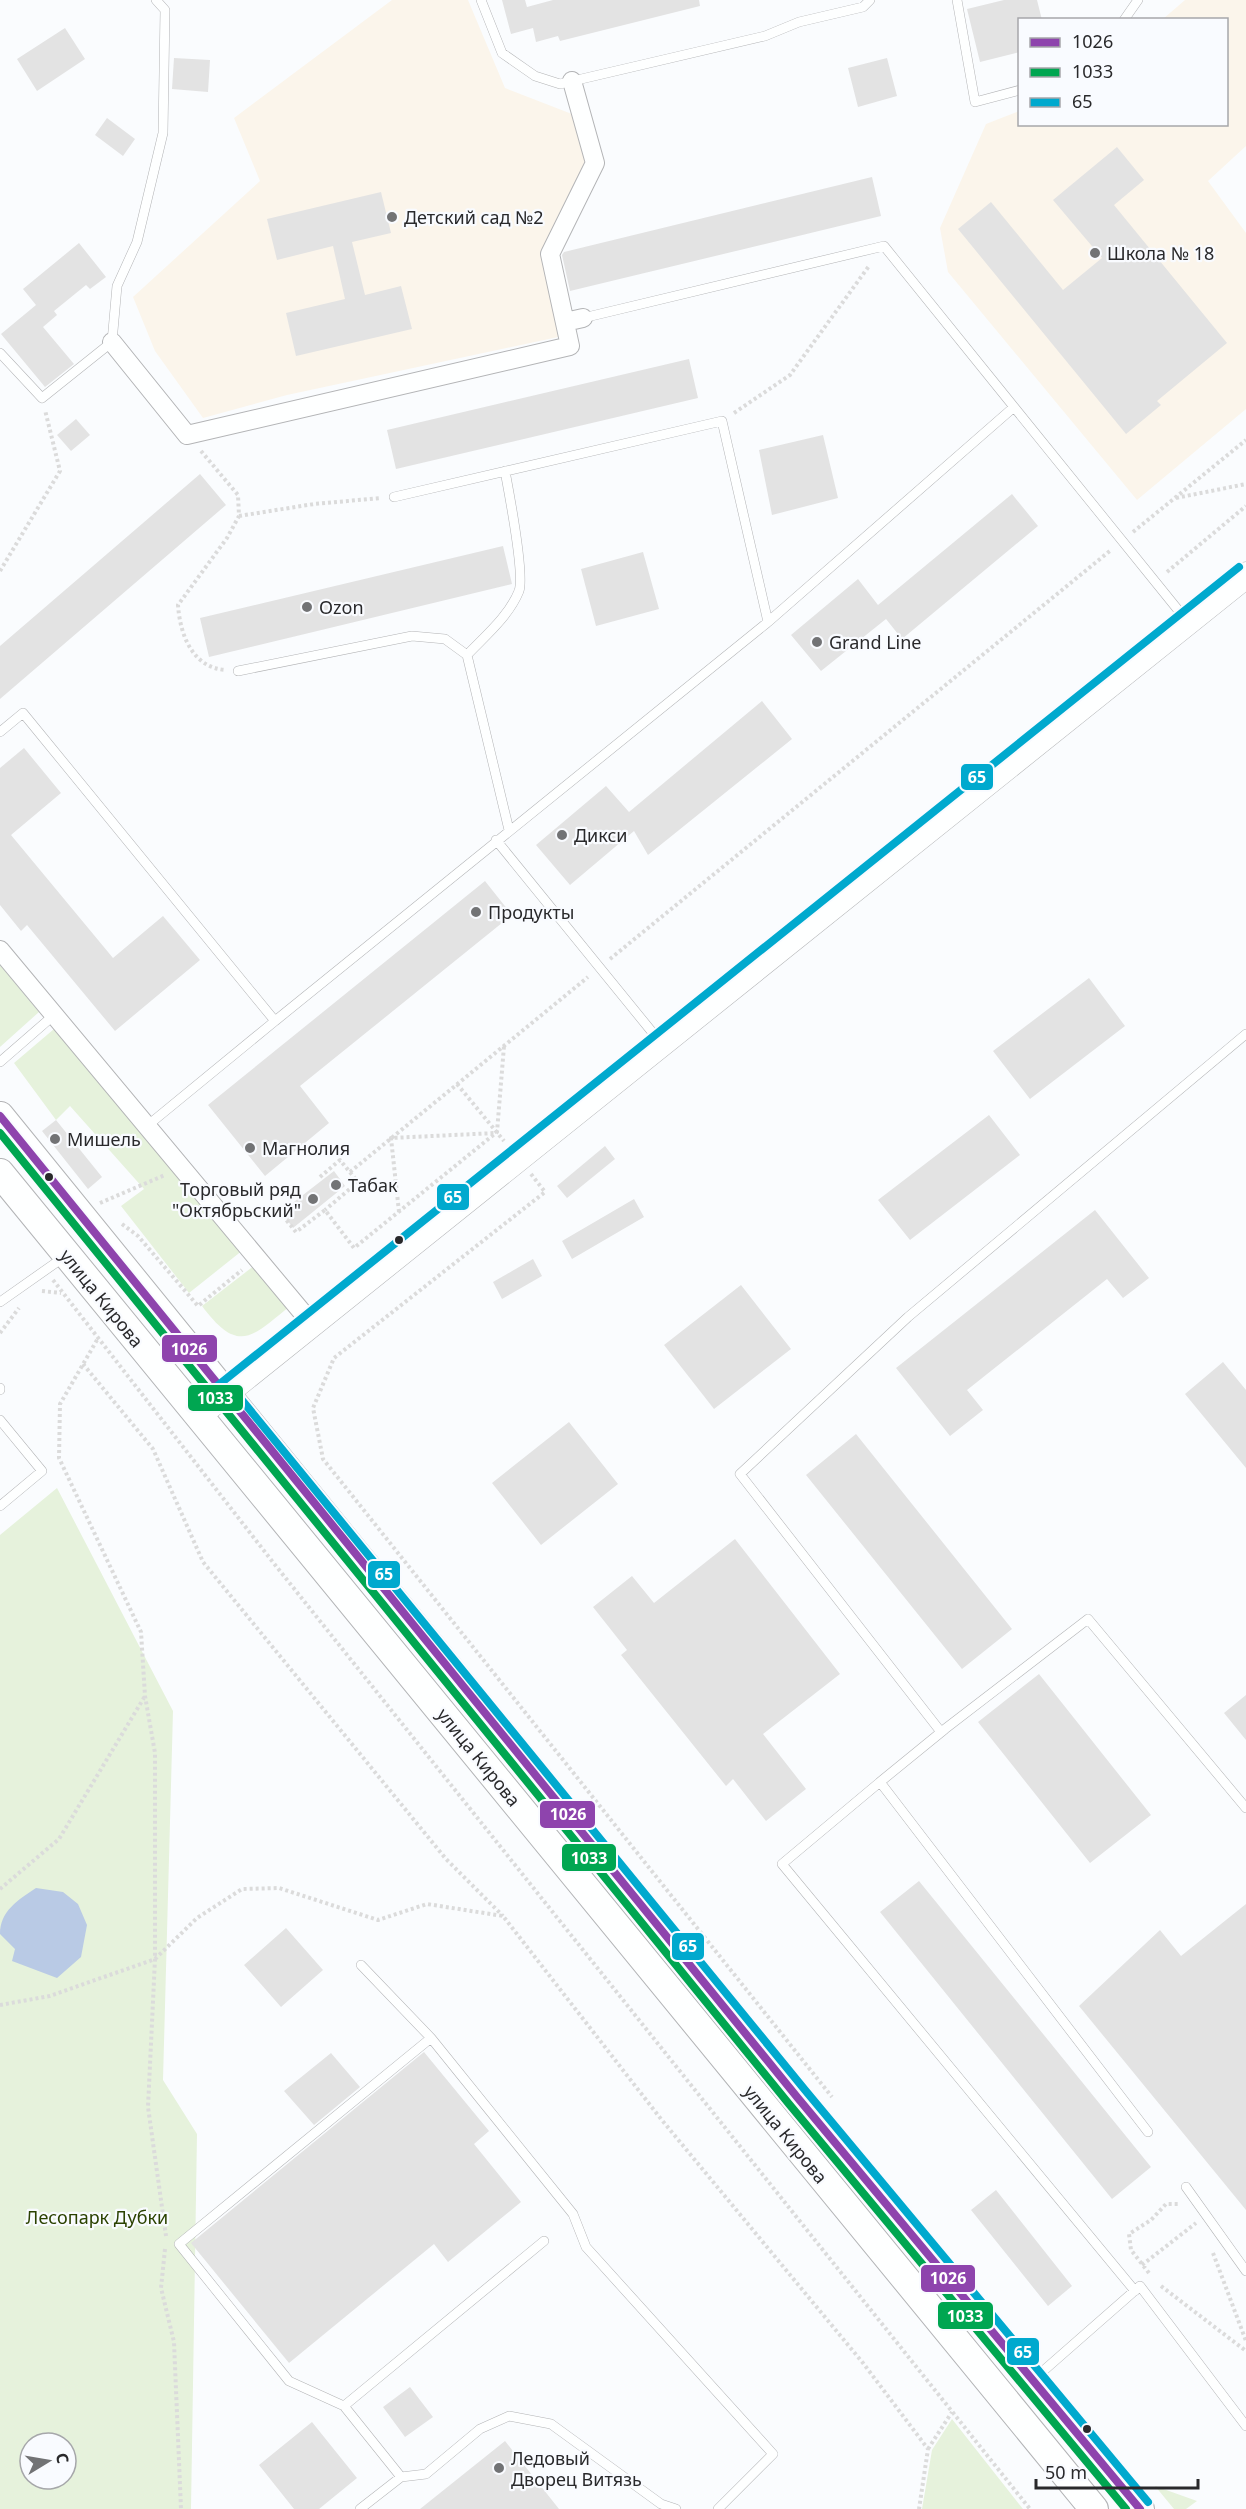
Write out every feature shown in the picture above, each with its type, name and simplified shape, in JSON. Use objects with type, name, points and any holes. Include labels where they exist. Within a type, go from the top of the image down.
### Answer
[{"type":"main road","points":[[198,1415],[1246,574]]},
{"type":"main road","name":"улица Кирова","points":[[0,1116],[224,1395],[797,2097],[1140,2509]]},
{"type":"main road","name":"улица Кирова","points":[[0,1173],[56,1263],[198,1415],[1094,2509]]},
{"type":"street","points":[[112,342],[187,435],[570,346],[550,254],[595,163],[572,81]]},
{"type":"street","points":[[565,322],[583,318]]},
{"type":"street","points":[[0,950],[312,1324]]},
{"type":"lane","points":[[0,353],[42,398],[112,342],[117,286],[137,242],[163,133],[165,10],[156,0]]},
{"type":"lane","points":[[481,0],[502,53],[535,76],[560,84],[765,36],[800,22],[863,7],[870,0]]},
{"type":"lane","points":[[957,0],[975,102],[1018,91]]},
{"type":"lane","points":[[1125,18],[1138,0]]},
{"type":"lane","points":[[583,318],[884,246],[1188,621]]},
{"type":"lane","points":[[147,1126],[496,840],[768,622],[1014,407]]},
{"type":"lane","points":[[394,497],[722,422],[768,622]]},
{"type":"lane","points":[[466,655],[504,617],[520,589],[518,548],[505,471]]},
{"type":"lane","points":[[238,671],[412,636],[445,639],[466,655],[509,830]]},
{"type":"lane","points":[[0,732],[23,713],[275,1021]]},
{"type":"lane","points":[[496,840],[661,1044]]},
{"type":"lane","points":[[0,1062],[54,1015]]},
{"type":"lane","points":[[1246,1034],[908,1317],[740,1474],[941,1732],[1088,1619],[1246,1808]]},
{"type":"lane","points":[[0,1302],[56,1263]]},
{"type":"lane","points":[[0,1420],[42,1471],[0,1506]]},
{"type":"lane","points":[[949,1726],[782,1864],[1135,2290]]},
{"type":"lane","points":[[880,1782],[1148,2132]]},
{"type":"lane","points":[[361,1965],[431,2038],[573,2214],[586,2247],[773,2454],[718,2509]]},
{"type":"lane","points":[[401,2477],[344,2406],[289,2381],[179,2244],[431,2038]]},
{"type":"lane","points":[[1186,2187],[1246,2271]]},
{"type":"lane","points":[[344,2406],[544,2241]]},
{"type":"lane","points":[[1033,2380],[1140,2286],[1246,2426]]},
{"type":"lane","points":[[360,2509],[401,2477],[426,2474],[480,2429],[509,2416],[551,2424],[661,2504],[676,2509]]},
{"type":"path","points":[[722,422],[790,375],[833,312],[884,246]]},
{"type":"path","points":[[0,571],[60,471],[42,398]]},
{"type":"path","points":[[187,435],[238,495],[239,516],[227,538],[178,605],[180,625],[197,660],[216,670],[238,671]]},
{"type":"path","points":[[350,1172],[1246,440]]},
{"type":"path","points":[[1174,498],[1246,484]]},
{"type":"path","points":[[239,516],[314,504],[394,497]]},
{"type":"path","points":[[1157,581],[1246,506]]},
{"type":"path","points":[[325,1210],[354,1248],[497,1132],[504,1047]]},
{"type":"path","points":[[457,1084],[518,1158]]},
{"type":"path","points":[[391,1138],[497,1132]]},
{"type":"path","points":[[391,1138],[399,1212]]},
{"type":"path","points":[[279,1211],[296,1232],[358,1182],[340,1160],[320,1177]]},
{"type":"path","points":[[104,1211],[95,1205],[182,1168]]},
{"type":"path","points":[[545,1192],[334,1358],[313,1408],[323,1459],[836,2102]]},
{"type":"path","points":[[121,1224],[138,1236],[198,1306],[256,1257]]},
{"type":"path","points":[[56,1263],[62,1293],[97,1340],[1030,2509]]},
{"type":"path","points":[[33,1290],[62,1293]]},
{"type":"path","points":[[0,1333],[26,1299]]},
{"type":"path","points":[[97,1340],[60,1404],[59,1458],[141,1632],[145,1696],[154,1753],[155,1959],[148,2108],[167,2230],[161,2288],[174,2342],[181,2509]]},
{"type":"path","points":[[83,1364],[153,1449],[203,1562],[447,1859],[503,1916],[661,2119],[863,2363],[928,2449]]},
{"type":"path","points":[[0,1889],[59,1839],[145,1696]]},
{"type":"path","points":[[0,2006],[50,1996],[155,1959],[197,1918],[242,1889],[279,1888],[378,1920],[427,1904],[503,1916]]},
{"type":"path","points":[[1169,2299],[1131,2250],[1129,2235],[1151,2220],[1166,2204],[1176,2203],[1182,2206]]},
{"type":"path","points":[[1193,2216],[1201,2227]]},
{"type":"path","points":[[1142,2265],[1197,2222]]},
{"type":"path","points":[[1219,2252],[1210,2243],[1246,2341]]},
{"type":"path","points":[[1155,2282],[1246,2351]]},
{"type":"path","points":[[919,2509],[928,2449],[952,2412]]},
{"type":"shaded area","name":"Детский сад №2","points":[[392,0],[468,0],[505,88],[577,116],[590,164],[546,253],[563,336],[287,395],[203,418],[155,351],[133,297],[260,181],[234,118]]},
{"type":"shaded area","name":"Школа № 18","points":[[1185,0],[1246,0],[1246,146],[1208,181],[1246,233],[1246,409],[1137,500],[948,272],[940,228],[986,124],[1018,111],[1018,126],[1228,126],[1228,18],[1164,18]]},
{"type":"green space","points":[[0,965],[39,1012],[0,1047]]},
{"type":"green space","points":[[54,1029],[243,1250],[189,1293],[121,1206],[144,1189],[70,1106],[56,1120],[14,1063]]},
{"type":"green space","points":[[255,1265],[290,1306],[255,1333],[235,1336],[225,1331],[202,1306]]},
{"type":"green space","name":"Лесопарк Дубки","points":[[57,1488],[173,1711],[163,2080],[197,2134],[191,2509],[0,2509],[0,1535]]},
{"type":"green space","points":[[952,2419],[1023,2509],[922,2509],[932,2450]]},
{"type":"green space","points":[[1155,2486],[1197,2501],[1186,2509],[1174,2509]]},
{"type":"water","points":[[36,1888],[63,1892],[78,1904],[87,1925],[81,1957],[57,1978],[12,1961],[15,1949],[0,1934],[3,1919],[11,1907]]},
{"type":"building","points":[[502,0],[525,0],[527,7],[553,0],[699,0],[700,6],[560,41],[558,36],[536,42],[533,28],[511,34]]},
{"type":"building","points":[[1004,0],[1037,0],[1042,18],[1018,18],[1018,52],[980,62],[967,9]]},
{"type":"building","points":[[65,28],[85,59],[37,91],[17,59]]},
{"type":"building","points":[[174,58],[210,60],[208,92],[172,89]]},
{"type":"building","points":[[887,58],[897,96],[858,107],[848,68]]},
{"type":"building","points":[[107,118],[135,139],[123,156],[95,135]]},
{"type":"building","points":[[1117,147],[1144,180],[1114,205],[1227,343],[1157,401],[1161,405],[1126,434],[958,229],[991,202],[1063,290],[1102,258],[1053,200]]},
{"type":"building","points":[[872,177],[881,216],[570,291],[562,255],[564,252]]},
{"type":"building","points":[[381,192],[391,233],[352,242],[365,295],[401,286],[412,329],[296,356],[286,313],[345,299],[333,246],[277,260],[267,219]]},
{"type":"building","points":[[79,243],[106,277],[90,289],[86,285],[54,311],[57,315],[43,327],[74,364],[45,387],[1,334],[36,305],[23,289]]},
{"type":"building","points":[[689,359],[698,398],[396,469],[387,430]]},
{"type":"building","points":[[76,419],[90,435],[71,451],[57,435]]},
{"type":"building","points":[[823,435],[838,498],[772,515],[759,450]]},
{"type":"building","points":[[200,474],[226,505],[0,699],[0,646]]},
{"type":"building","points":[[1012,494],[1038,526],[902,639],[886,619],[821,671],[791,635],[858,579],[878,605]]},
{"type":"building","points":[[503,546],[512,584],[209,657],[200,618]]},
{"type":"building","points":[[643,552],[659,609],[596,626],[581,569]]},
{"type":"building","points":[[762,701],[792,739],[648,855],[634,831],[570,885],[536,845],[606,786],[629,812]]},
{"type":"building","points":[[24,748],[61,793],[11,835],[113,958],[163,916],[200,960],[115,1031],[27,925],[21,931],[0,905],[0,768]]},
{"type":"building","points":[[485,881],[512,915],[300,1086],[329,1123],[265,1176],[208,1105]]},
{"type":"building","points":[[1089,978],[1125,1026],[1030,1099],[993,1051]]},
{"type":"building","points":[[989,1115],[1020,1155],[910,1240],[878,1200]]},
{"type":"building","points":[[56,1120],[102,1177],[88,1189],[42,1131]]},
{"type":"building","points":[[605,1146],[615,1159],[567,1198],[557,1186]]},
{"type":"building","name":"Торговый ряд \"Октябрьский\"","points":[[334,1171],[345,1186],[293,1228],[281,1212]]},
{"type":"building","points":[[634,1199],[644,1217],[572,1259],[562,1241]]},
{"type":"building","points":[[1095,1210],[1149,1278],[1123,1298],[1107,1279],[967,1390],[983,1410],[950,1436],[896,1368]]},
{"type":"building","points":[[533,1259],[542,1276],[502,1299],[493,1282]]},
{"type":"building","points":[[741,1285],[791,1349],[714,1409],[664,1345]]},
{"type":"building","points":[[1223,1362],[1246,1390],[1246,1468],[1185,1394]]},
{"type":"building","points":[[569,1422],[618,1484],[541,1545],[492,1483]]},
{"type":"building","points":[[856,1434],[1012,1629],[962,1669],[806,1475]]},
{"type":"building","points":[[735,1539],[840,1674],[763,1734],[806,1789],[766,1821],[733,1779],[726,1786],[621,1655],[627,1650],[593,1607],[632,1576],[654,1603]]},
{"type":"building","points":[[1039,1674],[1151,1815],[1090,1863],[978,1722]]},
{"type":"building","points":[[1246,1695],[1246,1740],[1224,1713]]},
{"type":"building","points":[[919,1881],[1151,2167],[1112,2199],[880,1912]]},
{"type":"building","points":[[1246,1904],[1246,2210],[1079,2006],[1160,1930],[1181,1956]]},
{"type":"building","points":[[286,1928],[323,1970],[281,2007],[244,1965]]},
{"type":"building","points":[[424,2052],[489,2131],[474,2144],[521,2202],[448,2262],[434,2244],[289,2363],[191,2243]]},
{"type":"building","points":[[331,2053],[360,2087],[314,2125],[284,2091]]},
{"type":"building","points":[[996,2190],[1072,2286],[1048,2306],[971,2210]]},
{"type":"building","points":[[410,2387],[433,2417],[405,2437],[383,2407]]},
{"type":"building","points":[[312,2422],[357,2478],[319,2509],[294,2509],[259,2465]]},
{"type":"building","name":"Ледовый Дворец Витязь","points":[[505,2441],[559,2509],[420,2509]]},
{"type":"transit line","name":"65","points":[[191,1407],[1239,567]]},
{"type":"transit line","name":"1026","points":[[0,1116],[797,2097],[1140,2509]]},
{"type":"transit line","name":"1033","points":[[0,1133],[789,2104],[1126,2509]]},
{"type":"transit line","name":"65","points":[[232,1388],[805,2090],[1148,2502]]},
{"type":"place","name":"Детский сад №2","points":[[392,217]]},
{"type":"place","name":"Школа № 18","points":[[1095,253]]},
{"type":"place","name":"Ozon","points":[[307,607]]},
{"type":"place","name":"Grand Line","points":[[817,642]]},
{"type":"place","name":"Дикси","points":[[562,835]]},
{"type":"place","name":"Продукты","points":[[476,912]]},
{"type":"place","name":"Мишель","points":[[55,1139]]},
{"type":"place","name":"Магнолия","points":[[250,1148]]},
{"type":"place","name":"Табак","points":[[336,1185]]},
{"type":"place","name":"Торговый ряд \"Октябрьский\"","points":[[313,1199]]},
{"type":"place","name":"Ледовый Дворец Витязь","points":[[499,2468]]}]
